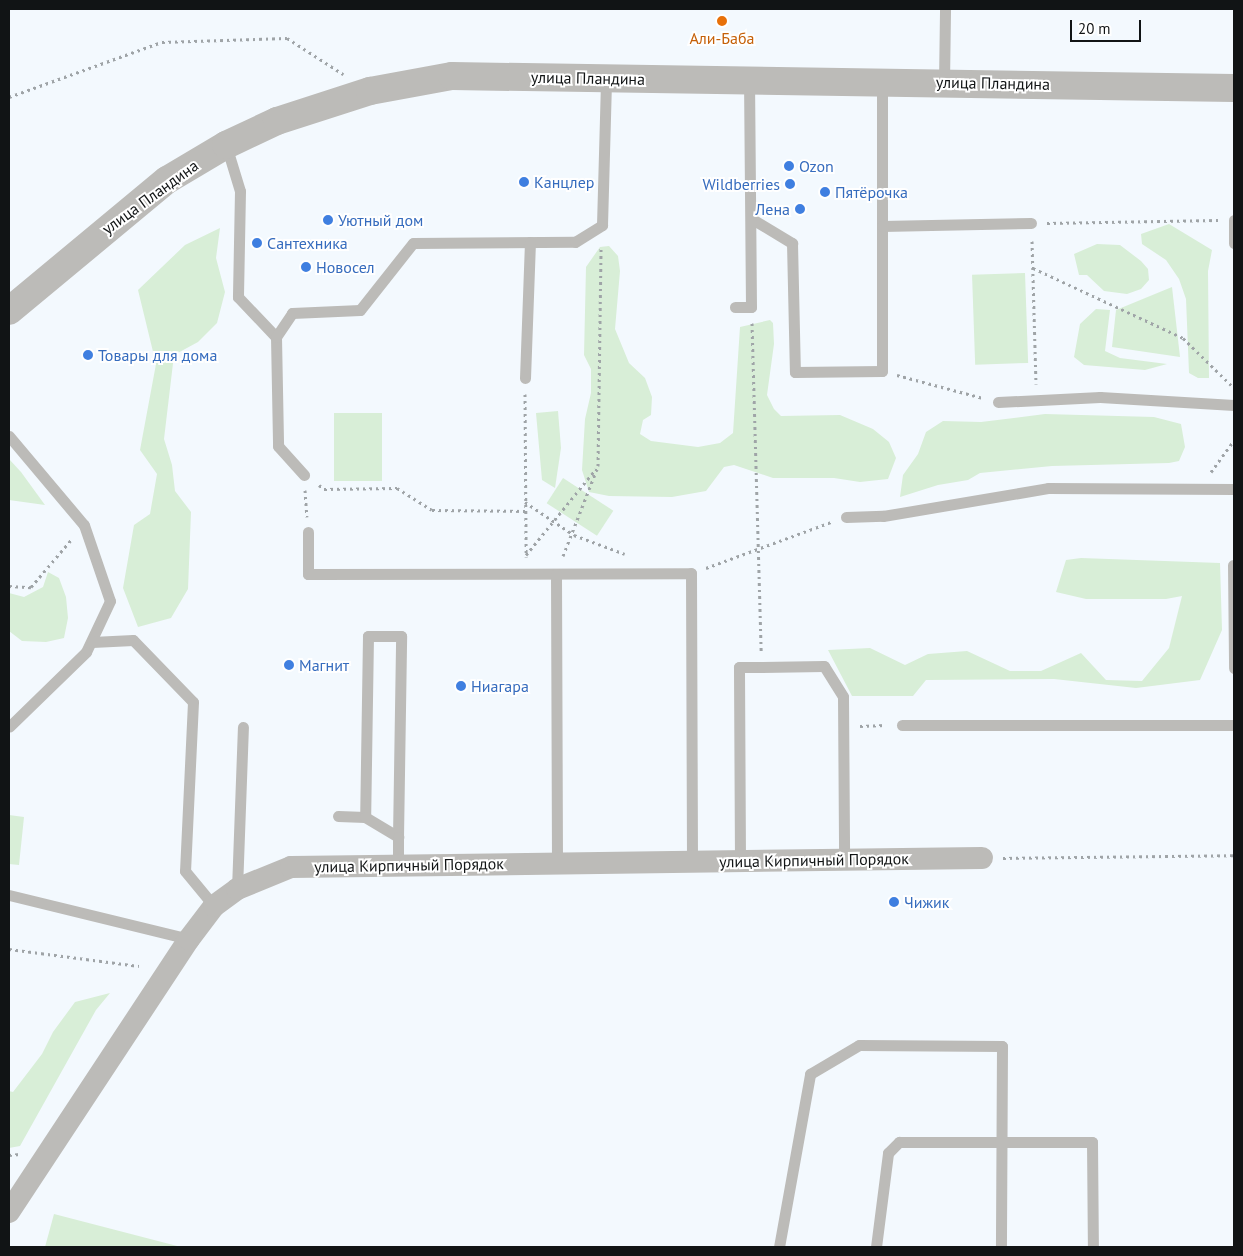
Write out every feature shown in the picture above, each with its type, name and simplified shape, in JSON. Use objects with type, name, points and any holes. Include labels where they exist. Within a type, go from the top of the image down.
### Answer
[{"type":"street","name":"улица Пландина","points":[[9,310],[168,180],[226,144],[277,121],[370,91],[452,76],[1234,88]]},
{"type":"street","name":"улица Кирпичный Порядок","points":[[9,1212],[189,939],[214,906],[237,889],[291,867],[989,858]]},
{"type":"lane","points":[[944,9],[944,83]]},
{"type":"lane","points":[[304,475],[278,446],[276,337],[292,313],[360,310],[413,243],[575,242],[602,225],[606,78]]},
{"type":"lane","points":[[735,307],[751,307],[752,219],[749,81]]},
{"type":"lane","points":[[752,219],[792,243],[795,372],[882,371],[882,82]]},
{"type":"lane","points":[[226,144],[240,191],[238,297],[276,337]]},
{"type":"lane","points":[[1234,220],[1234,243]]},
{"type":"lane","points":[[882,226],[1031,223]]},
{"type":"lane","points":[[525,378],[530,242]]},
{"type":"lane","points":[[998,402],[1100,397],[1234,405]]},
{"type":"lane","points":[[9,436],[84,524],[110,601],[86,652],[9,727]]},
{"type":"lane","points":[[846,517],[883,516],[1048,488],[1234,489]]},
{"type":"lane","points":[[308,532],[308,574],[691,574],[692,861]]},
{"type":"lane","points":[[1233,565],[1234,668]]},
{"type":"lane","points":[[556,574],[557,863]]},
{"type":"lane","points":[[365,817],[368,636],[401,636],[398,865]]},
{"type":"lane","points":[[92,642],[133,640],[193,702],[185,871],[214,906]]},
{"type":"lane","points":[[740,861],[739,667],[824,666],[843,697],[844,860]]},
{"type":"lane","points":[[902,725],[1234,725]]},
{"type":"lane","points":[[237,889],[243,727]]},
{"type":"lane","points":[[338,816],[365,817],[398,838]]},
{"type":"lane","points":[[9,895],[189,939]]},
{"type":"lane","points":[[779,1247],[810,1074],[859,1045],[1002,1046],[1002,1247]]},
{"type":"lane","points":[[876,1247],[888,1153],[899,1142],[1092,1142],[1093,1247]]},
{"type":"path","points":[[9,97],[162,42],[287,38],[370,91]]},
{"type":"path","points":[[1037,400],[1031,223],[1234,220]]},
{"type":"path","points":[[556,574],[598,466],[602,225]]},
{"type":"path","points":[[1033,268],[1183,338],[1234,388]]},
{"type":"path","points":[[751,307],[762,667]]},
{"type":"path","points":[[882,371],[998,402]]},
{"type":"path","points":[[525,378],[526,574]]},
{"type":"path","points":[[1199,488],[1234,440]]},
{"type":"path","points":[[526,555],[598,466]]},
{"type":"path","points":[[304,475],[324,489],[397,488],[432,510],[525,511]]},
{"type":"path","points":[[304,475],[308,532]]},
{"type":"path","points":[[525,502],[571,534],[634,558]]},
{"type":"path","points":[[691,574],[846,517]]},
{"type":"path","points":[[9,586],[31,587],[84,524]]},
{"type":"path","points":[[844,727],[902,725]]},
{"type":"path","points":[[989,858],[1234,855]]},
{"type":"path","points":[[9,950],[139,966]]},
{"type":"path","points":[[9,1155],[23,1153]]},
{"type":"green space","points":[[1169,224],[1212,250],[1208,271],[1209,378],[1198,378],[1189,373],[1186,299],[1179,279],[1166,260],[1142,244],[1141,234]]},
{"type":"green space","points":[[220,228],[216,258],[225,292],[217,323],[198,342],[174,355],[164,439],[172,465],[175,491],[191,512],[188,589],[171,618],[138,627],[123,588],[134,525],[150,514],[157,474],[140,450],[156,364],[138,290],[185,245]]},
{"type":"green space","points":[[1097,244],[1120,245],[1141,261],[1148,269],[1149,280],[1141,289],[1127,294],[1104,291],[1087,275],[1079,275],[1074,254]]},
{"type":"green space","points":[[609,246],[618,256],[620,271],[615,329],[629,363],[645,378],[652,397],[651,415],[643,420],[640,434],[651,441],[698,447],[720,443],[733,433],[740,327],[770,320],[773,323],[774,344],[767,395],[774,409],[781,416],[840,415],[873,429],[889,442],[896,458],[888,479],[860,482],[834,478],[773,478],[734,465],[724,467],[706,491],[672,497],[609,496],[589,492],[582,470],[585,419],[591,393],[591,369],[584,355],[586,267],[600,247]]},
{"type":"green space","points":[[1025,273],[1028,363],[975,365],[972,275]]},
{"type":"green space","points":[[1172,287],[1180,357],[1112,347],[1116,310]]},
{"type":"green space","points":[[1096,309],[1110,310],[1105,351],[1120,358],[1167,364],[1145,370],[1084,365],[1074,357],[1080,324]]},
{"type":"green space","points":[[558,411],[561,448],[555,488],[542,480],[536,413]]},
{"type":"green space","points":[[334,413],[382,413],[382,481],[334,481]]},
{"type":"green space","points":[[1045,414],[1154,417],[1181,424],[1185,447],[1179,461],[1169,463],[1052,466],[980,473],[968,480],[938,485],[900,497],[903,475],[918,454],[926,432],[943,421],[981,422]]},
{"type":"green space","points":[[9,459],[21,472],[45,505],[9,500]]},
{"type":"green space","points":[[563,478],[613,511],[597,536],[547,503]]},
{"type":"green space","points":[[1081,558],[1220,563],[1222,630],[1200,680],[1136,688],[1054,679],[926,680],[913,696],[852,696],[828,650],[870,648],[905,665],[928,654],[967,651],[1010,671],[1041,671],[1081,653],[1106,680],[1142,681],[1169,648],[1182,596],[1166,599],[1086,599],[1056,592],[1066,560]]},
{"type":"green space","points":[[48,572],[59,578],[66,597],[68,618],[64,638],[46,642],[22,641],[9,631],[9,593],[24,597],[43,587]]},
{"type":"green space","points":[[9,815],[24,817],[19,865],[9,864]]},
{"type":"green space","points":[[110,993],[96,1010],[20,1146],[9,1148],[9,1091],[13,1092],[42,1054],[53,1032],[75,1002]]},
{"type":"green space","points":[[54,1214],[181,1247],[45,1247]]},
{"type":"place","name":"Али-Баба","points":[[722,21]]},
{"type":"place","name":"Ozon","points":[[789,166]]},
{"type":"place","name":"Канцлер","points":[[524,182]]},
{"type":"place","name":"Wildberries","points":[[790,184]]},
{"type":"place","name":"Пятёрочка","points":[[825,192]]},
{"type":"place","name":"Лена","points":[[800,209]]},
{"type":"place","name":"Уютный дом","points":[[328,220]]},
{"type":"place","name":"Сантехника","points":[[257,243]]},
{"type":"place","name":"Новосел","points":[[306,267]]},
{"type":"place","name":"Товары для дома","points":[[88,355]]},
{"type":"place","name":"Магнит","points":[[289,665]]},
{"type":"place","name":"Ниагара","points":[[461,686]]},
{"type":"place","name":"Чижик","points":[[894,902]]}]
